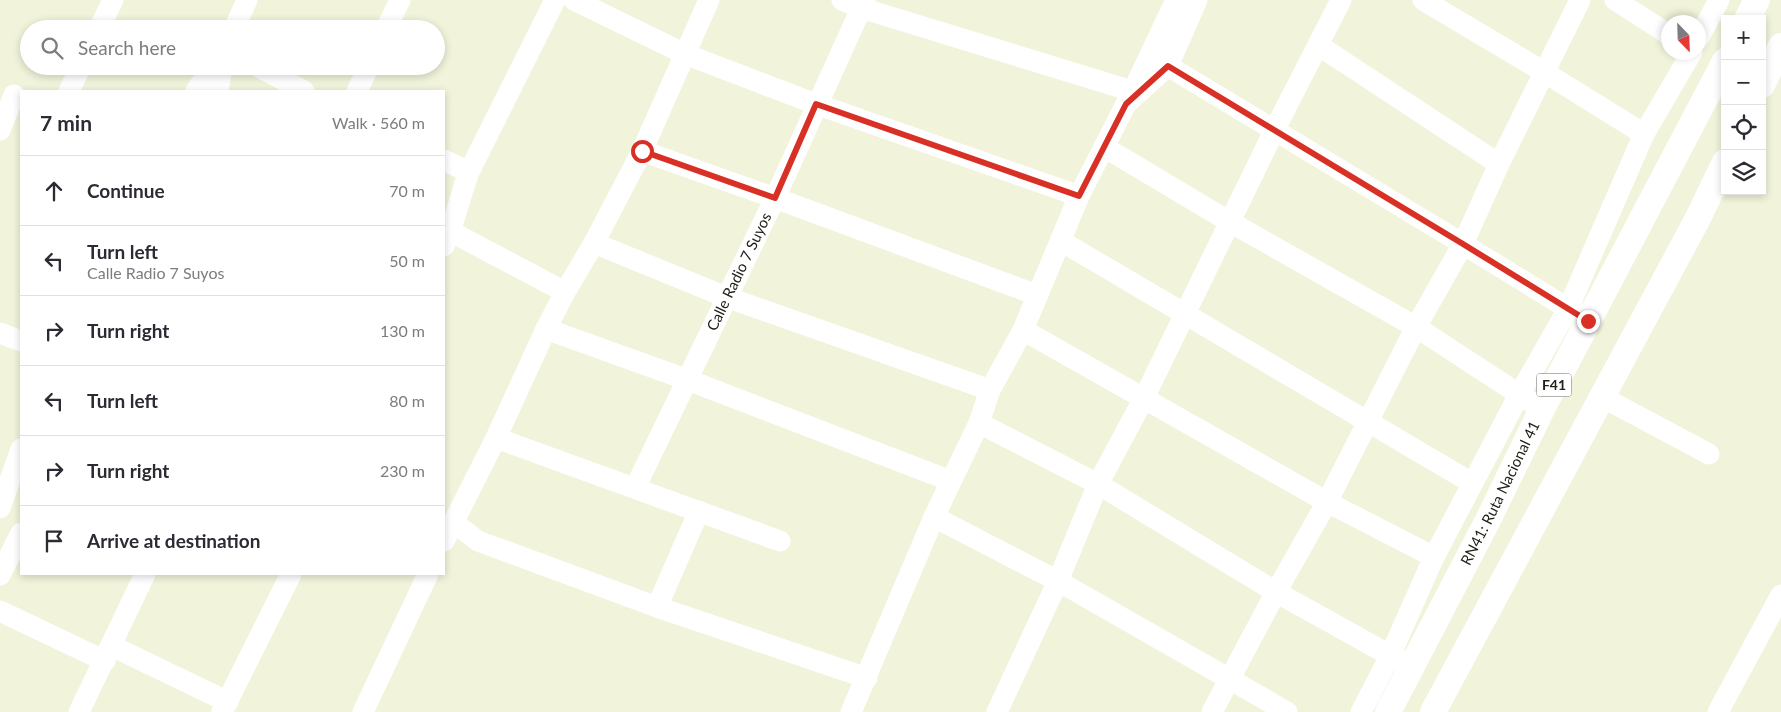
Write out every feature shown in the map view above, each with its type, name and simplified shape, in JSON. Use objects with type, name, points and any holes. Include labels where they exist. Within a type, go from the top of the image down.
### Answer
[{"type":"main road","points":[[1749,15],[1757,0]]},
{"type":"main road","points":[[1766,77],[1781,46]]},
{"type":"main road","name":"RN41: Ruta Nacional 41","points":[[1388,712],[1401,661],[1488,520],[1542,409],[1578,315],[1721,68]]},
{"type":"main road","points":[[1433,712],[1697,220],[1721,170]]},
{"type":"street","points":[[103,20],[113,0]]},
{"type":"street","points":[[238,20],[247,0]]},
{"type":"street","points":[[390,20],[400,0]]},
{"type":"street","points":[[555,0],[469,172],[446,235],[565,292]]},
{"type":"street","points":[[574,0],[684,54],[816,104],[1079,196]]},
{"type":"street","points":[[445,539],[496,438],[546,329],[642,151],[709,0]]},
{"type":"street","points":[[852,712],[934,518],[979,423],[990,390],[1023,330],[1079,196],[1176,0]]},
{"type":"street","points":[[1129,97],[1168,66],[1198,0]]},
{"type":"street","points":[[997,712],[1058,581],[1098,484],[1144,398],[1341,0]]},
{"type":"street","points":[[1423,0],[1644,134]]},
{"type":"street","points":[[1212,712],[1276,592],[1327,502],[1416,328],[1463,244],[1499,164],[1580,0]]},
{"type":"street","points":[[1615,0],[1661,30]]},
{"type":"street","points":[[1706,24],[1719,0]]},
{"type":"street","points":[[856,3],[1129,97]]},
{"type":"street","name":"Calle Radio 7 Suyos","points":[[635,488],[775,198],[816,104],[856,3]]},
{"type":"street","points":[[1318,45],[1499,164]]},
{"type":"street","points":[[1361,712],[1401,661],[1434,558],[1519,395],[1578,315],[1644,134],[1687,60]]},
{"type":"street","points":[[1168,66],[1578,315]]},
{"type":"street","points":[[69,90],[77,75]]},
{"type":"street","points":[[197,90],[207,75]]},
{"type":"street","points":[[218,90],[221,75]]},
{"type":"street","points":[[274,75],[302,90]]},
{"type":"street","points":[[357,90],[364,75]]},
{"type":"street","points":[[0,130],[12,94]]},
{"type":"street","points":[[1104,147],[1230,222],[1416,328],[1542,409]]},
{"type":"street","points":[[642,151],[775,198],[1037,296]]},
{"type":"street","points":[[445,160],[469,172]]},
{"type":"street","points":[[1061,241],[1472,483]]},
{"type":"street","points":[[594,243],[726,297],[990,390]]},
{"type":"street","points":[[546,329],[688,380],[951,481]]},
{"type":"street","points":[[1023,330],[1327,502],[1434,558]]},
{"type":"street","points":[[0,334],[20,341]]},
{"type":"street","points":[[1602,397],[1709,454]]},
{"type":"street","points":[[979,423],[1098,484],[1276,592],[1401,661]]},
{"type":"street","points":[[496,438],[780,541]]},
{"type":"street","points":[[0,508],[20,452]]},
{"type":"street","points":[[657,607],[699,512]]},
{"type":"street","points":[[934,518],[1058,581],[1287,712]]},
{"type":"street","points":[[453,522],[478,541],[657,607],[867,678]]},
{"type":"street","points":[[0,575],[20,535]]},
{"type":"street","points":[[79,712],[145,575]]},
{"type":"street","points":[[0,611],[108,653],[225,707],[291,575]]},
{"type":"street","points":[[363,712],[428,575]]},
{"type":"street","points":[[1718,712],[1781,595]]},
{"type":"route","points":[[642,151],[775,198],[816,104],[1079,196],[1126,104],[1168,66],[1588,321]]}]
